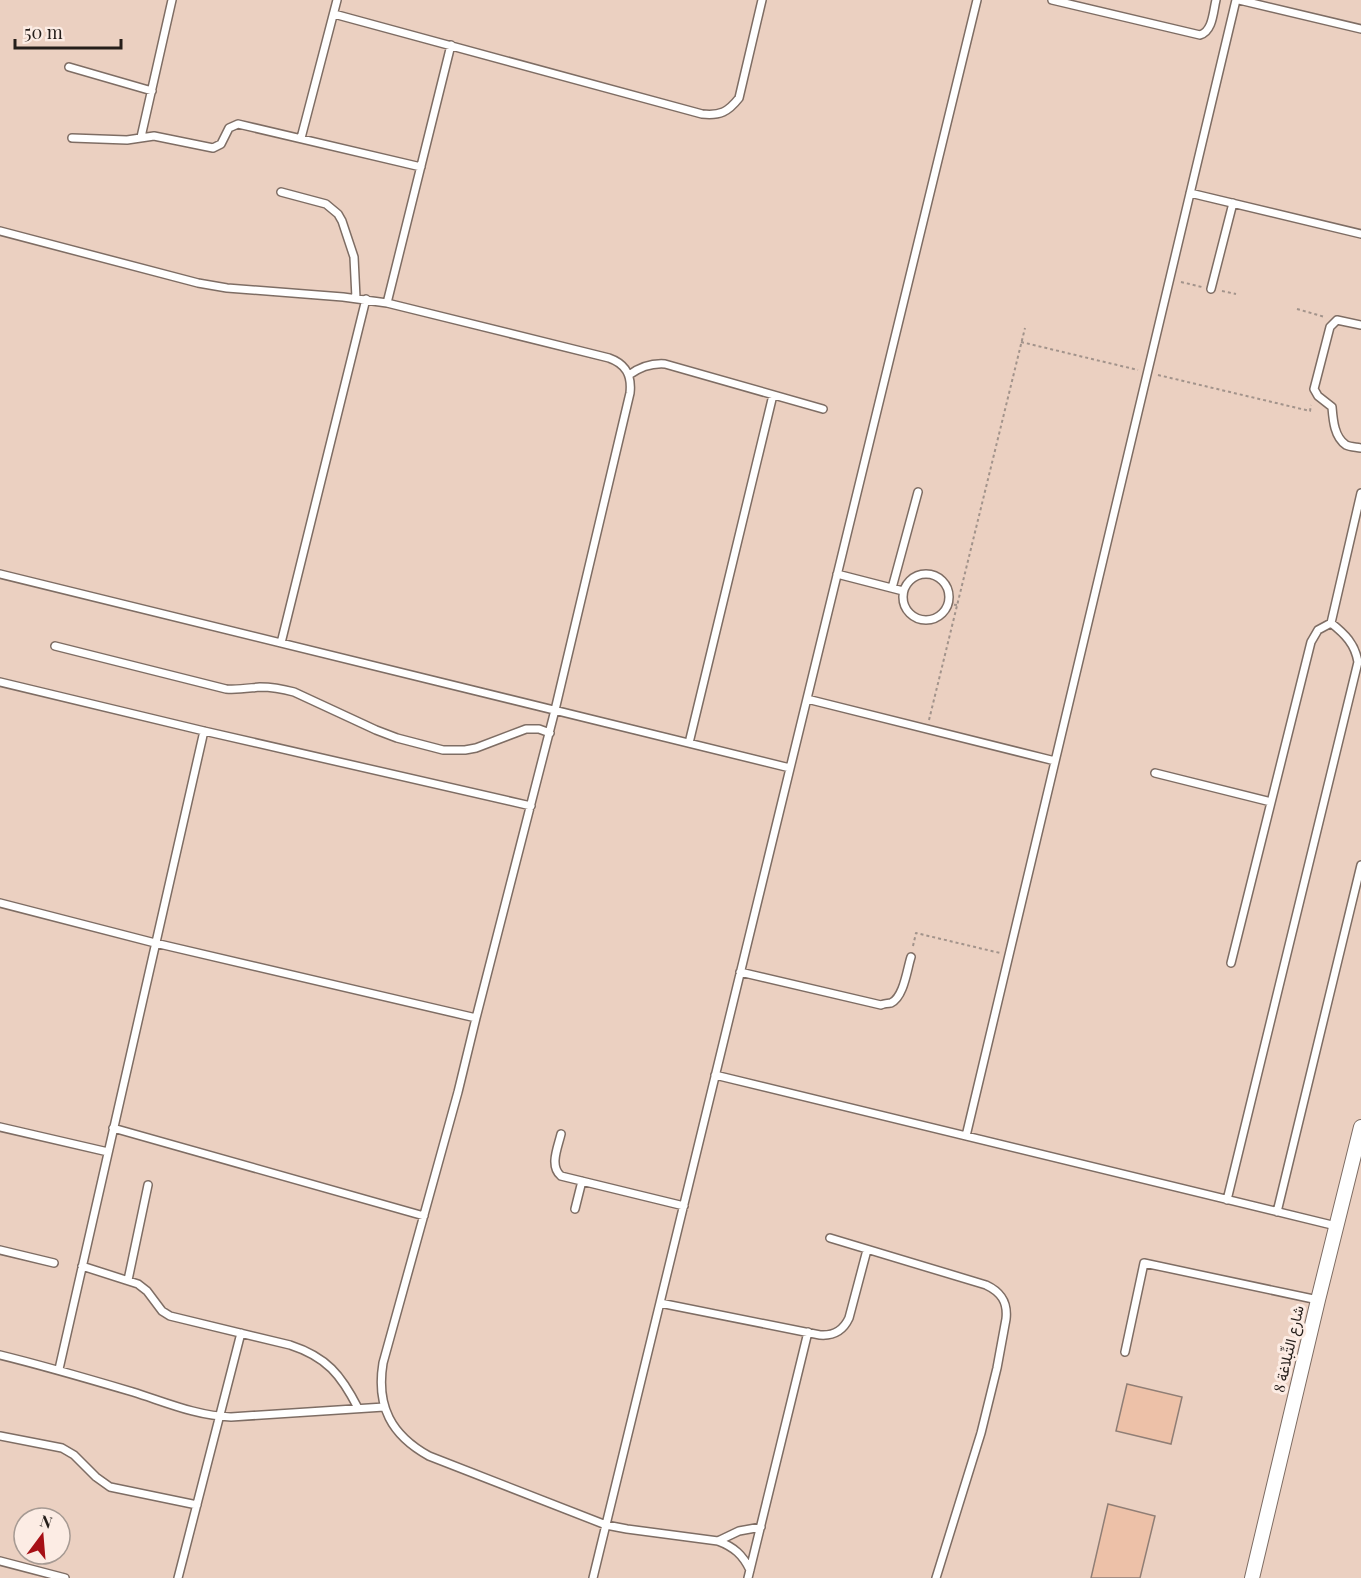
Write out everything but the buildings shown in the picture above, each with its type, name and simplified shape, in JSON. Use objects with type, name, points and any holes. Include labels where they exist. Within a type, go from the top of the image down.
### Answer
[{"type":"street","name":"شارع التِّبلاغة 8","points":[[1252,1578],[1361,1127]]},
{"type":"lane","points":[[141,137],[172,0]]},
{"type":"lane","points":[[301,138],[337,0]]},
{"type":"lane","points":[[334,14],[712,115],[723,112],[739,98],[762,0]]},
{"type":"lane","points":[[593,1578],[977,0]]},
{"type":"lane","points":[[1052,0],[1200,35],[1209,29],[1216,0]]},
{"type":"lane","points":[[966,1136],[1237,0],[1361,26]]},
{"type":"lane","points":[[387,303],[451,45]]},
{"type":"lane","points":[[69,67],[152,91]]},
{"type":"lane","points":[[72,138],[127,140],[154,136],[213,148],[221,144],[229,128],[238,124],[421,167]]},
{"type":"lane","points":[[281,192],[326,204],[338,214],[354,257],[356,298]]},
{"type":"lane","points":[[1190,193],[1361,234]]},
{"type":"lane","points":[[1211,289],[1233,203]]},
{"type":"lane","points":[[0,231],[198,283],[235,289],[356,298],[387,303],[609,358],[618,361],[629,375],[630,393],[555,710],[458,1092],[383,1364],[381,1385],[384,1407],[393,1425],[406,1441],[429,1456],[606,1525],[718,1541],[729,1545],[745,1560],[749,1574]]},
{"type":"lane","points":[[281,643],[366,299]]},
{"type":"lane","points":[[1361,325],[1337,320],[1330,327],[1314,389],[1318,396],[1332,407],[1337,436],[1347,446],[1361,448]]},
{"type":"lane","points":[[629,375],[635,370],[650,365],[665,364],[823,408]]},
{"type":"lane","points":[[689,743],[773,394]]},
{"type":"lane","points":[[892,588],[918,492]]},
{"type":"lane","points":[[1231,963],[1311,642],[1318,630],[1331,623],[1361,493]]},
{"type":"lane","points":[[927,573],[937,576],[945,583],[949,593],[948,603],[943,613],[935,619],[924,621],[914,618],[906,611],[902,601],[903,591],[916,575],[927,573]]},
{"type":"lane","points":[[0,574],[790,768]]},
{"type":"lane","points":[[837,574],[903,591]]},
{"type":"lane","points":[[1227,1200],[1358,662],[1356,650],[1344,633],[1331,623]]},
{"type":"lane","points":[[55,645],[226,689],[259,687],[283,689],[376,730],[433,748],[454,750],[476,748],[526,729],[539,729],[549,733]]},
{"type":"lane","points":[[0,682],[531,806]]},
{"type":"lane","points":[[807,699],[1055,760]]},
{"type":"lane","points":[[59,1369],[204,731]]},
{"type":"lane","points":[[1155,772],[1271,802]]},
{"type":"lane","points":[[1277,1212],[1361,865]]},
{"type":"lane","points":[[0,903],[155,943],[476,1018]]},
{"type":"lane","points":[[740,972],[881,1005],[891,1003],[902,991],[911,957]]},
{"type":"lane","points":[[715,1075],[1336,1226]]},
{"type":"lane","points":[[0,1127],[108,1152]]},
{"type":"lane","points":[[113,1128],[424,1216]]},
{"type":"lane","points":[[561,1134],[555,1164],[556,1171],[561,1176],[684,1206]]},
{"type":"lane","points":[[575,1209],[582,1181]]},
{"type":"lane","points":[[128,1280],[148,1185]]},
{"type":"lane","points":[[830,1238],[986,1285],[1000,1294],[1005,1302],[1007,1310],[997,1368],[984,1422],[936,1578]]},
{"type":"lane","points":[[0,1250],[54,1263]]},
{"type":"lane","points":[[660,1303],[808,1332],[834,1334],[846,1325],[867,1250]]},
{"type":"lane","points":[[1125,1352],[1144,1263],[1318,1300]]},
{"type":"lane","points":[[82,1266],[143,1287],[155,1304],[170,1316],[290,1345],[317,1356],[339,1375],[358,1408]]},
{"type":"lane","points":[[749,1574],[808,1332]]},
{"type":"lane","points":[[178,1578],[241,1333]]},
{"type":"lane","points":[[0,1355],[59,1369],[219,1417],[384,1407]]},
{"type":"lane","points":[[0,1436],[62,1448],[74,1455],[96,1477],[110,1487],[197,1505]]},
{"type":"lane","points":[[718,1541],[739,1531],[761,1527]]},
{"type":"lane","points":[[0,1561],[65,1578]]},
{"type":"path","points":[[1298,309],[1337,320]]},
{"type":"path","points":[[927,729],[1025,328]]},
{"type":"path","points":[[1021,342],[1310,411],[1314,389]]},
{"type":"path","points":[[948,603],[957,606]]},
{"type":"path","points":[[911,957],[916,933],[1009,955]]},
{"type":"shaded area","points":[[0,0],[1361,0],[1361,1578],[0,1578]]}]
